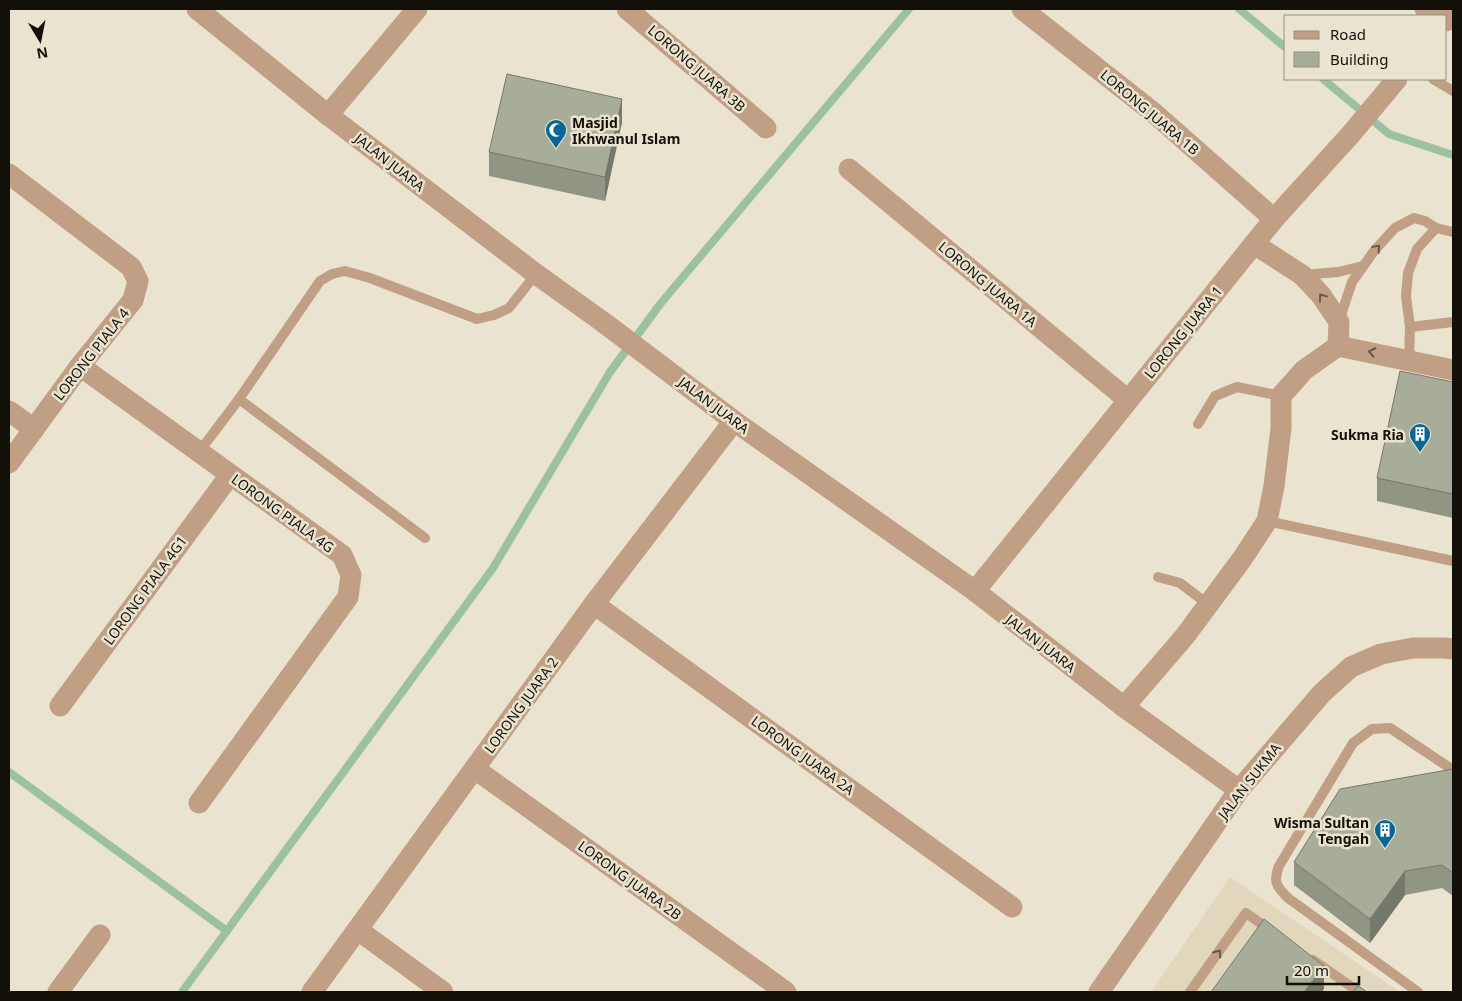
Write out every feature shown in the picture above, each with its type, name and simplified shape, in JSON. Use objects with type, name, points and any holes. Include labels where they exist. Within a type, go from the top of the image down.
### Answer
[{"type":"street","name":"JALAN JUARA","points":[[197,9],[328,115],[536,274],[734,421],[975,591],[1124,707],[1239,790]]},
{"type":"street","points":[[328,115],[417,9]]},
{"type":"street","name":"LORONG JUARA 3B","points":[[627,9],[766,128]]},
{"type":"street","name":"LORONG JUARA 1B","points":[[1022,9],[1154,113],[1274,219]]},
{"type":"street","name":"LORONG JUARA 1","points":[[975,591],[1274,219],[1397,80]]},
{"type":"street","name":"LORONG JUARA 1A","points":[[849,169],[1128,400]]},
{"type":"street","name":"LORONG PIALA 4","points":[[9,174],[131,267],[138,281],[133,300],[80,366],[9,463]]},
{"type":"street","points":[[1254,244],[1302,275],[1320,295],[1339,322],[1338,346]]},
{"type":"street","points":[[1124,707],[1185,636],[1242,559],[1267,521],[1274,486],[1281,428],[1281,396],[1304,370],[1338,346],[1453,370]]},
{"type":"street","name":"LORONG PIALA 4G","points":[[80,366],[342,555],[351,575],[348,597],[199,803]]},
{"type":"street","points":[[9,411],[34,430]]},
{"type":"street","name":"LORONG JUARA 2","points":[[312,992],[594,604],[734,421]]},
{"type":"street","name":"LORONG PIALA 4G1","points":[[60,706],[230,475]]},
{"type":"street","name":"LORONG JUARA 2A","points":[[594,604],[1012,907]]},
{"type":"street","name":"JALAN SUKMA","points":[[1099,992],[1239,790],[1322,693],[1351,667],[1381,654],[1413,648],[1453,649]]},
{"type":"street","name":"LORONG JUARA 2B","points":[[475,769],[786,992]]},
{"type":"street","points":[[358,930],[443,992]]},
{"type":"street","points":[[58,992],[100,935]]},
{"type":"lane","points":[[1435,80],[1453,91]]},
{"type":"lane","points":[[1339,322],[1352,282],[1395,228],[1414,218],[1426,221],[1436,228],[1453,232]]},
{"type":"lane","points":[[1409,360],[1410,327],[1406,296],[1408,274],[1417,249],[1436,228]]},
{"type":"lane","points":[[1302,275],[1338,272],[1363,266]]},
{"type":"lane","points":[[199,452],[239,399],[320,281],[332,274],[345,271],[370,278],[477,318],[494,315],[509,308],[536,274]]},
{"type":"lane","points":[[1410,327],[1453,322]]},
{"type":"lane","points":[[1198,424],[1215,396],[1237,386],[1281,396]]},
{"type":"lane","points":[[239,399],[425,538]]},
{"type":"lane","points":[[1267,521],[1453,562]]},
{"type":"lane","points":[[1158,577],[1180,583],[1209,604]]},
{"type":"lane","points":[[1418,992],[1288,898],[1278,888],[1275,877],[1294,841],[1353,743],[1372,729],[1390,728],[1453,770]]},
{"type":"lane","points":[[1190,992],[1246,913],[1278,935]]},
{"type":"lane","points":[[1302,952],[1346,989],[1359,992]]},
{"type":"shaded area","points":[[1230,877],[1400,992],[1151,992]]},
{"type":"building","name":"Masjid Ikhwanul Islam","points":[[507,74],[622,99],[605,177],[489,152]]},
{"type":"building","name":"Sukma Ria","points":[[1400,371],[1453,382],[1453,494],[1377,478]]},
{"type":"building","name":"Wisma Sultan Tengah","points":[[1453,769],[1453,873],[1442,865],[1405,871],[1370,919],[1294,862],[1340,789]]},
{"type":"building","points":[[1264,919],[1324,966],[1304,992],[1211,992]]},
{"type":"building","points":[[1358,986],[1367,992],[1353,992]]},
{"type":"waterway","points":[[182,992],[493,568],[610,372],[661,303],[909,9]]},
{"type":"waterway","points":[[1239,9],[1284,46]]},
{"type":"waterway","points":[[1324,80],[1389,134],[1453,155]]},
{"type":"waterway","points":[[9,772],[227,931]]},
{"type":"place","name":"Masjid Ikhwanul Islam","points":[[556,149]]},
{"type":"place","name":"Sukma Ria","points":[[1420,453]]},
{"type":"place","name":"Wisma Sultan Tengah","points":[[1385,849]]}]
